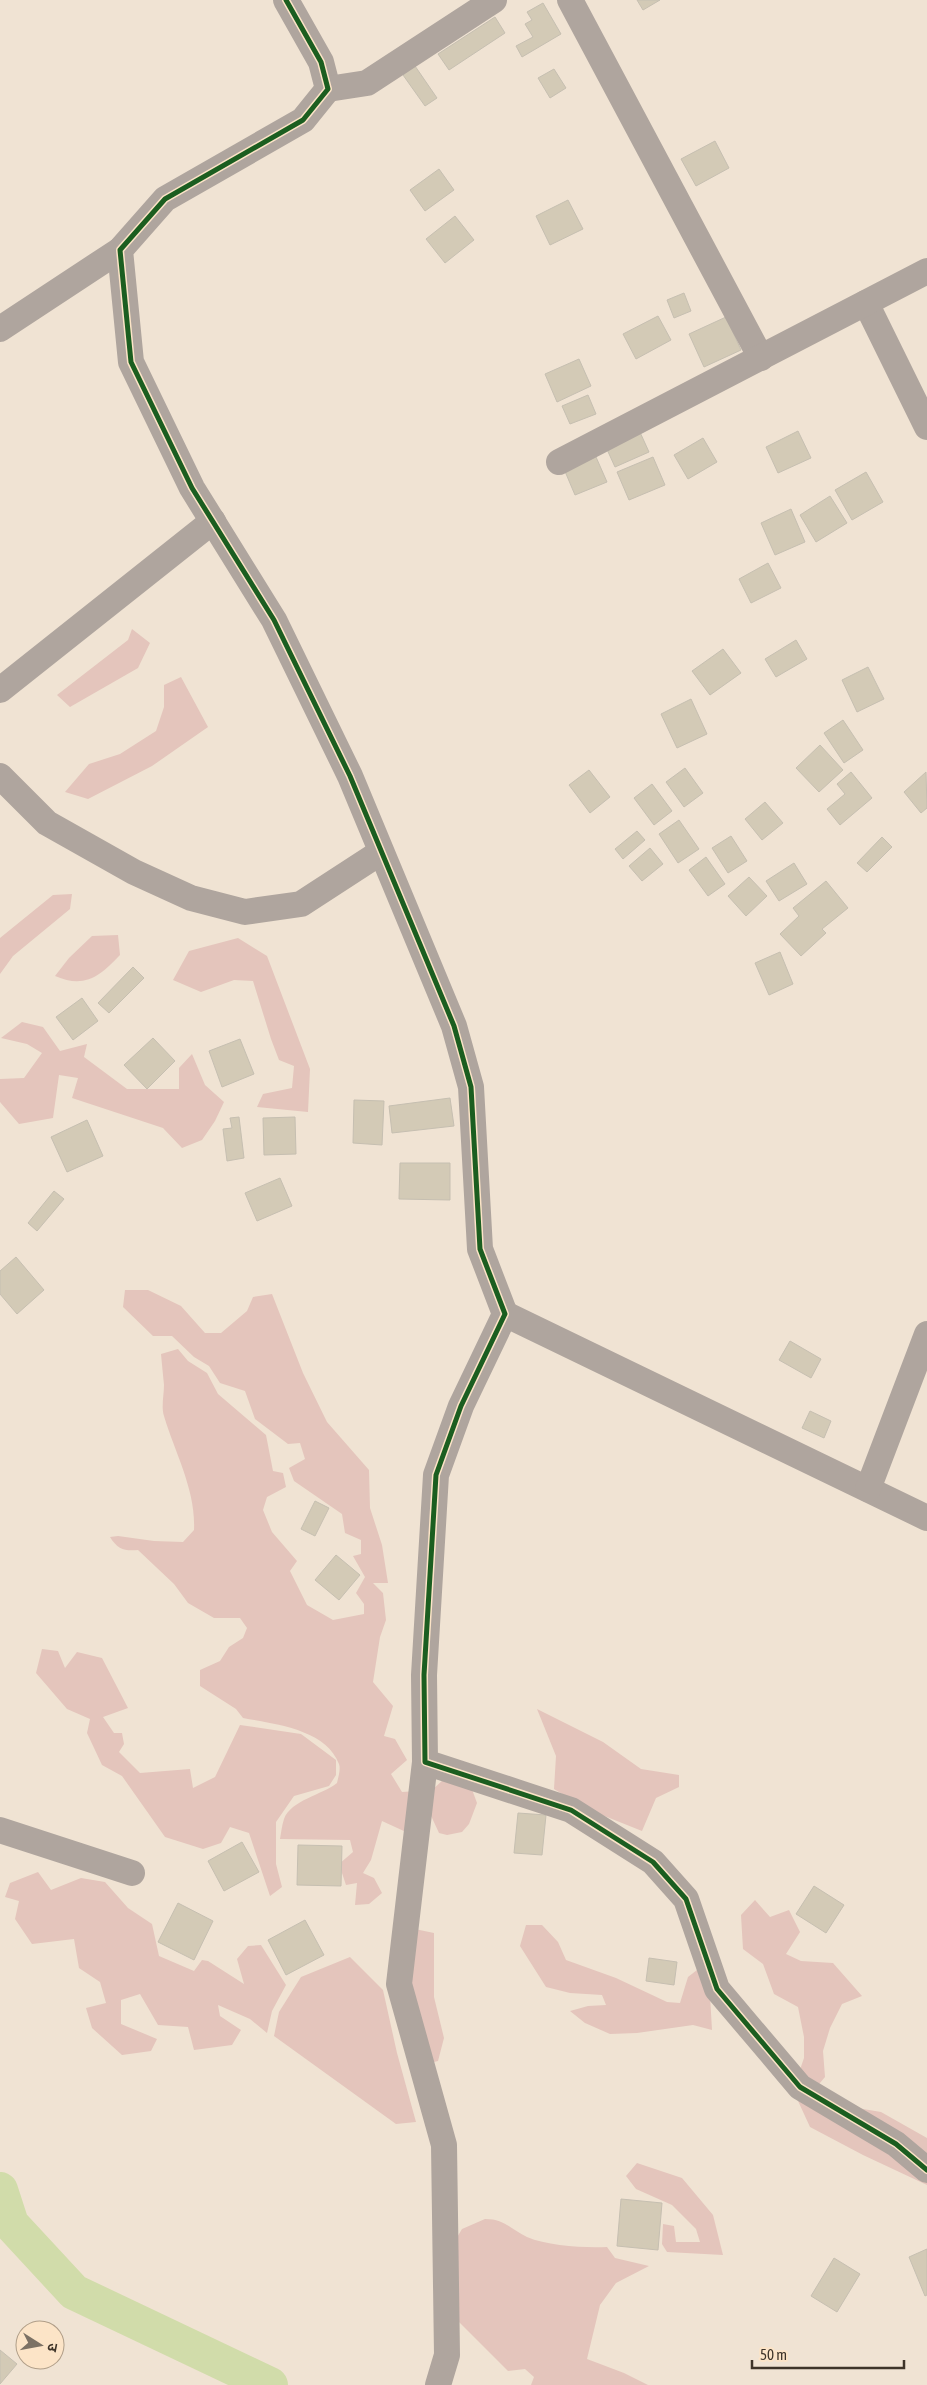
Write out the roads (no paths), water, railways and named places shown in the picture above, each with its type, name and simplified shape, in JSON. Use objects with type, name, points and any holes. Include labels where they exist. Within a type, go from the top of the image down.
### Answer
[{"type":"street","points":[[286,0],[321,62],[328,89]]},
{"type":"street","points":[[0,329],[120,250],[164,199],[303,120],[328,89],[367,83],[494,0]]},
{"type":"street","points":[[570,0],[761,358]]},
{"type":"street","points":[[120,250],[131,362],[192,488],[274,620],[350,776],[454,1026],[471,1087],[480,1249],[505,1314],[927,1518]]},
{"type":"street","points":[[559,462],[927,271]]},
{"type":"street","points":[[866,303],[927,427]]},
{"type":"street","points":[[0,690],[213,521]]},
{"type":"street","points":[[0,776],[47,823],[134,872],[191,898],[245,912],[301,904],[381,852]]},
{"type":"street","points":[[438,2385],[447,2355],[444,2146],[399,1984],[424,1762],[424,1675],[436,1476],[461,1406],[505,1314]]},
{"type":"street","points":[[868,1489],[927,1334]]},
{"type":"street","points":[[424,1762],[571,1810],[653,1862],[686,1899],[717,1989],[800,2086],[896,2144],[927,2170]]},
{"type":"street","points":[[0,1830],[132,1873]]},
{"type":"waterway","points":[[0,2190],[11,2224],[74,2292],[270,2385]]}]
